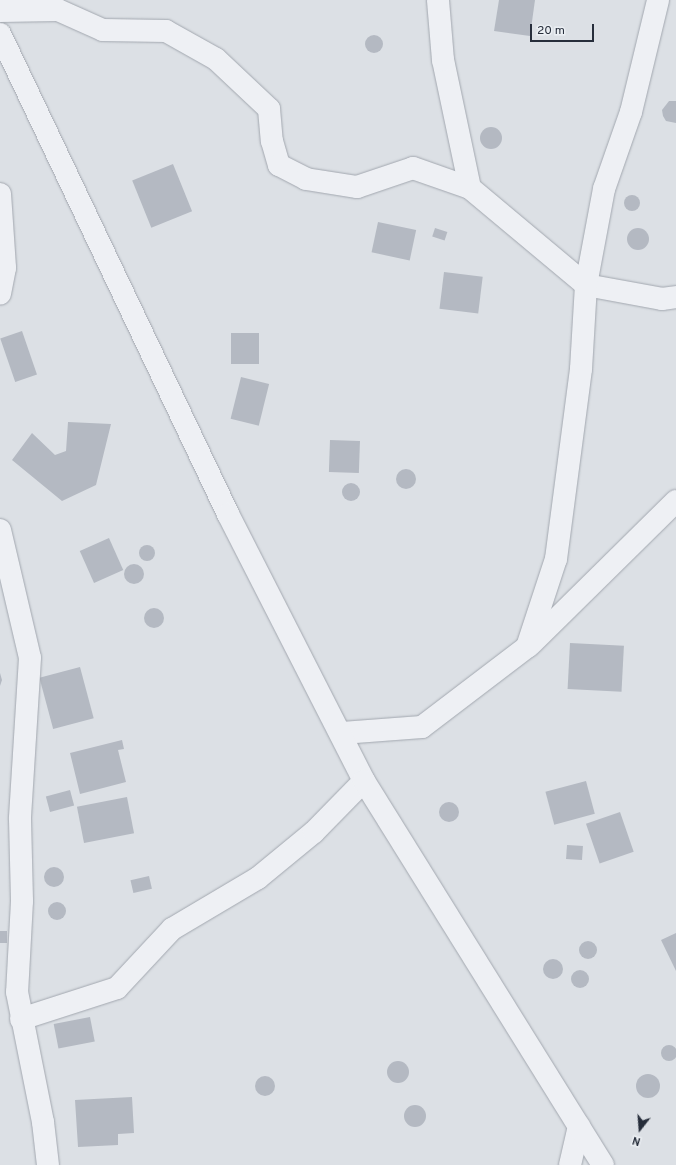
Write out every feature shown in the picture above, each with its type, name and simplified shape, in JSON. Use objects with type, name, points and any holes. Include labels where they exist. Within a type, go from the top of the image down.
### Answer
[{"type":"street","points":[[438,0],[443,60],[470,188]]},
{"type":"street","points":[[527,647],[556,559],[581,369],[586,285],[604,189],[631,112],[658,0]]},
{"type":"street","points":[[0,11],[58,10],[103,30],[166,31],[216,59],[269,109],[272,141],[279,165],[306,179],[356,187],[413,168],[470,188],[586,285],[662,299],[676,297]]},
{"type":"street","points":[[0,34],[228,514],[342,734],[364,781],[603,1165]]},
{"type":"street","points":[[0,194],[5,268],[0,294]]},
{"type":"street","points":[[342,734],[422,727],[527,647],[676,501]]},
{"type":"street","points":[[0,530],[30,658],[20,819],[22,901],[17,992],[21,1019],[43,1122],[48,1165]]},
{"type":"street","points":[[21,1019],[117,988],[172,929],[258,878],[314,832],[364,781]]},
{"type":"street","points":[[570,1165],[579,1126]]},
{"type":"building","points":[[499,0],[535,0],[530,36],[494,31]]},
{"type":"building","points":[[374,35],[380,38],[383,44],[380,50],[374,53],[368,50],[365,44],[368,38]]},
{"type":"building","points":[[669,101],[676,101],[676,123],[666,121],[663,116],[662,110]]},
{"type":"building","points":[[487,127],[495,127],[502,134],[502,142],[495,149],[487,149],[480,142],[480,134]]},
{"type":"building","points":[[173,164],[192,211],[151,228],[132,180]]},
{"type":"building","points":[[632,195],[638,197],[640,203],[638,209],[632,211],[626,209],[624,203],[626,197]]},
{"type":"building","points":[[378,222],[416,230],[410,260],[372,252]]},
{"type":"building","points":[[435,228],[447,232],[445,241],[432,237]]},
{"type":"building","points":[[638,228],[646,231],[649,239],[646,247],[638,250],[630,247],[627,239],[630,231]]},
{"type":"building","points":[[444,272],[483,277],[478,313],[439,309]]},
{"type":"building","points":[[22,331],[37,374],[15,382],[0,338]]},
{"type":"building","points":[[231,333],[259,333],[259,364],[231,364]]},
{"type":"building","points":[[241,377],[269,384],[259,426],[231,419]]},
{"type":"building","points":[[68,422],[111,424],[96,485],[62,501],[12,460],[32,433],[55,455],[66,451]]},
{"type":"building","points":[[330,440],[360,441],[359,473],[329,472]]},
{"type":"building","points":[[402,469],[410,469],[416,475],[416,483],[410,489],[402,489],[396,483],[396,475]]},
{"type":"building","points":[[351,483],[355,484],[359,488],[359,496],[355,500],[351,501],[347,500],[343,496],[342,492],[343,488],[347,484]]},
{"type":"building","points":[[109,538],[123,570],[94,583],[80,551]]},
{"type":"building","points":[[147,545],[153,547],[155,553],[153,559],[147,561],[141,559],[139,553],[141,547]]},
{"type":"building","points":[[130,564],[138,564],[144,570],[144,578],[138,584],[130,584],[124,578],[124,570]]},
{"type":"building","points":[[154,608],[161,611],[164,618],[161,625],[154,628],[147,625],[144,618],[147,611]]},
{"type":"building","points":[[570,643],[624,646],[622,692],[568,689]]},
{"type":"building","points":[[80,667],[94,718],[53,729],[39,678]]},
{"type":"building","points":[[0,673],[2,680],[0,686]]},
{"type":"building","points":[[122,740],[124,749],[118,750],[126,782],[80,794],[70,753]]},
{"type":"building","points":[[586,781],[595,814],[554,825],[545,792]]},
{"type":"building","points":[[70,790],[74,805],[50,812],[46,796]]},
{"type":"building","points":[[127,797],[134,833],[84,843],[77,807]]},
{"type":"building","points":[[445,802],[453,802],[459,808],[459,816],[453,822],[445,822],[439,816],[439,808]]},
{"type":"building","points":[[620,812],[634,852],[600,863],[586,824]]},
{"type":"building","points":[[567,845],[583,846],[582,860],[566,859]]},
{"type":"building","points":[[54,867],[61,870],[64,877],[61,884],[54,887],[47,884],[44,877],[47,870]]},
{"type":"building","points":[[149,876],[152,889],[133,893],[130,880]]},
{"type":"building","points":[[57,902],[61,903],[65,907],[65,915],[61,919],[57,920],[53,919],[49,915],[48,911],[49,907],[53,903]]},
{"type":"building","points":[[0,931],[7,931],[7,943],[0,943]]},
{"type":"building","points":[[676,933],[676,971],[661,940]]},
{"type":"building","points":[[588,941],[594,944],[597,950],[594,956],[588,959],[582,956],[579,950],[582,944]]},
{"type":"building","points":[[553,959],[560,962],[563,969],[560,976],[553,979],[546,976],[543,969],[546,962]]},
{"type":"building","points":[[580,970],[586,973],[589,979],[586,985],[580,988],[574,985],[571,979],[574,973]]},
{"type":"building","points":[[90,1017],[95,1042],[58,1049],[54,1024]]},
{"type":"building","points":[[666,1045],[672,1045],[677,1050],[675,1059],[672,1061],[666,1061],[661,1056],[661,1050]]},
{"type":"building","points":[[398,1061],[406,1064],[409,1072],[406,1080],[398,1083],[390,1080],[387,1072],[390,1064]]},
{"type":"building","points":[[648,1074],[653,1075],[659,1081],[659,1091],[653,1097],[648,1098],[643,1097],[637,1091],[636,1086],[637,1081],[643,1075]]},
{"type":"building","points":[[261,1076],[269,1076],[275,1082],[275,1090],[269,1096],[261,1096],[255,1090],[255,1082]]},
{"type":"building","points":[[132,1097],[134,1133],[118,1134],[118,1145],[78,1147],[75,1100]]},
{"type":"building","points":[[415,1105],[423,1108],[426,1116],[423,1124],[415,1127],[407,1124],[404,1116],[407,1108]]}]
